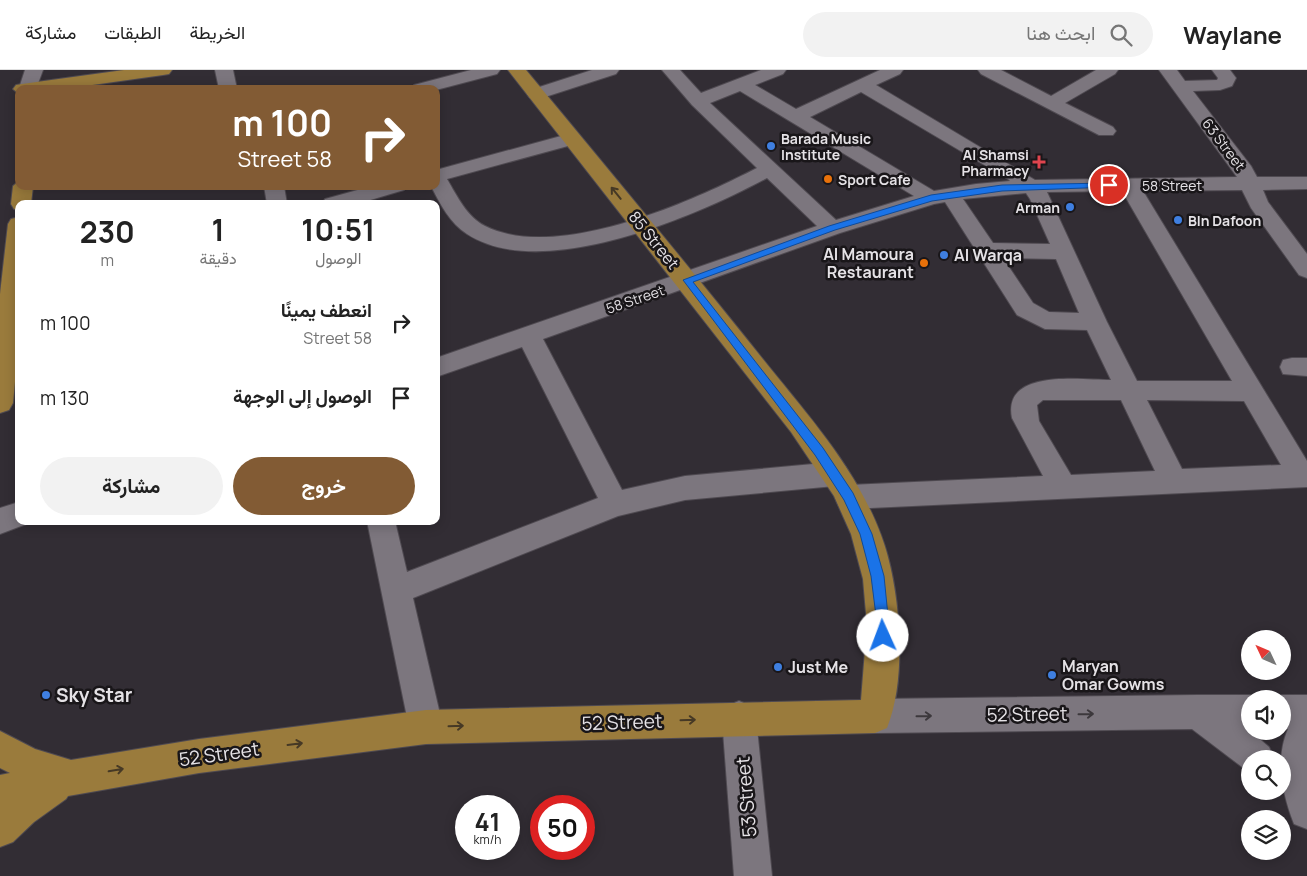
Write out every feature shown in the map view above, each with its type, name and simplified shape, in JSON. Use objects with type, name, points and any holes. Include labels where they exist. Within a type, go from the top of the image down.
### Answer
[{"type":"main road","points":[[55,85],[163,70]]},
{"type":"main road","name":"85 Street","points":[[517,70],[687,280],[842,485],[866,534],[878,576],[883,620],[883,667],[875,716]]},
{"type":"main road","points":[[80,85],[90,81]]},
{"type":"main road","points":[[0,91],[15,90]]},
{"type":"main road","points":[[0,403],[14,317],[7,275],[15,241]]},
{"type":"main road","name":"52 Street","points":[[0,793],[73,777],[199,756],[426,727],[875,716]]},
{"type":"main road","points":[[0,748],[27,764],[44,771],[73,777]]},
{"type":"main road","points":[[0,829],[22,809],[47,791],[73,777]]},
{"type":"street","points":[[29,85],[34,70]]},
{"type":"street","points":[[224,70],[227,85]]},
{"type":"street","points":[[435,85],[491,70]]},
{"type":"street","points":[[536,94],[610,70]]},
{"type":"street","points":[[671,70],[698,101],[832,228]]},
{"type":"street","points":[[698,101],[777,70]]},
{"type":"street","points":[[795,117],[894,70]]},
{"type":"street","points":[[987,70],[1106,131]]},
{"type":"street","points":[[1051,102],[1109,70]]},
{"type":"street","name":"63 Street","points":[[1168,70],[1244,170],[1258,203],[1307,270]]},
{"type":"street","points":[[1180,86],[1220,85],[1226,82],[1227,78],[1221,70]]},
{"type":"street","points":[[741,84],[795,117],[941,196],[986,250],[1025,309],[1034,316],[1057,322],[1095,322]]},
{"type":"street","points":[[862,85],[1031,186],[1040,197],[1095,322],[1174,482]]},
{"type":"street","points":[[440,175],[572,139]]},
{"type":"street","points":[[440,183],[463,220],[478,231],[497,239],[520,244],[544,245],[569,242],[642,224],[718,196],[769,169]]},
{"type":"street","name":"58 Street","points":[[440,367],[832,228],[941,196],[1031,186],[1307,183]]},
{"type":"street","points":[[396,591],[616,504],[685,488],[842,485],[1063,486],[1304,475],[1251,391],[1129,185]]},
{"type":"street","points":[[344,200],[381,190]]},
{"type":"street","points":[[986,250],[1065,252]]},
{"type":"street","points":[[529,336],[616,504]]},
{"type":"street","points":[[1063,486],[1022,414],[1024,403],[1030,395],[1039,390],[1251,391]]},
{"type":"street","points":[[0,521],[15,515]]},
{"type":"street","points":[[382,525],[426,727]]},
{"type":"street","points":[[1196,712],[1222,729],[1246,750]]},
{"type":"street","name":"52 Street","points":[[875,716],[1241,712]]},
{"type":"street","points":[[1291,712],[1307,712]]},
{"type":"street","name":"53 Street","points":[[739,718],[753,876]]},
{"type":"street","points":[[1307,725],[1299,748],[1298,772],[1307,811]]},
{"type":"street","points":[[1291,798],[1307,819]]},
{"type":"place","name":"Barada Music Institute","points":[[771,146]]},
{"type":"place","name":"Al Shamsi Pharmacy","points":[[1039,162]]},
{"type":"place","name":"Sport Cafe","points":[[828,179]]},
{"type":"place","name":"Arman","points":[[1070,207]]},
{"type":"place","name":"BIn Dafoon","points":[[1178,220]]},
{"type":"place","name":"Al Warqa","points":[[944,255]]},
{"type":"place","name":"Al Mamoura Restaurant","points":[[924,263]]},
{"type":"place","name":"Just Me","points":[[778,667]]},
{"type":"place","name":"Maryan Omar Gowms","points":[[1052,675]]},
{"type":"place","name":"Sky Star","points":[[46,695]]},
{"type":"route","points":[[883,636],[878,576],[866,534],[849,497],[819,452],[687,280],[832,228],[931,198],[976,190],[1002,188],[1109,185]]}]
